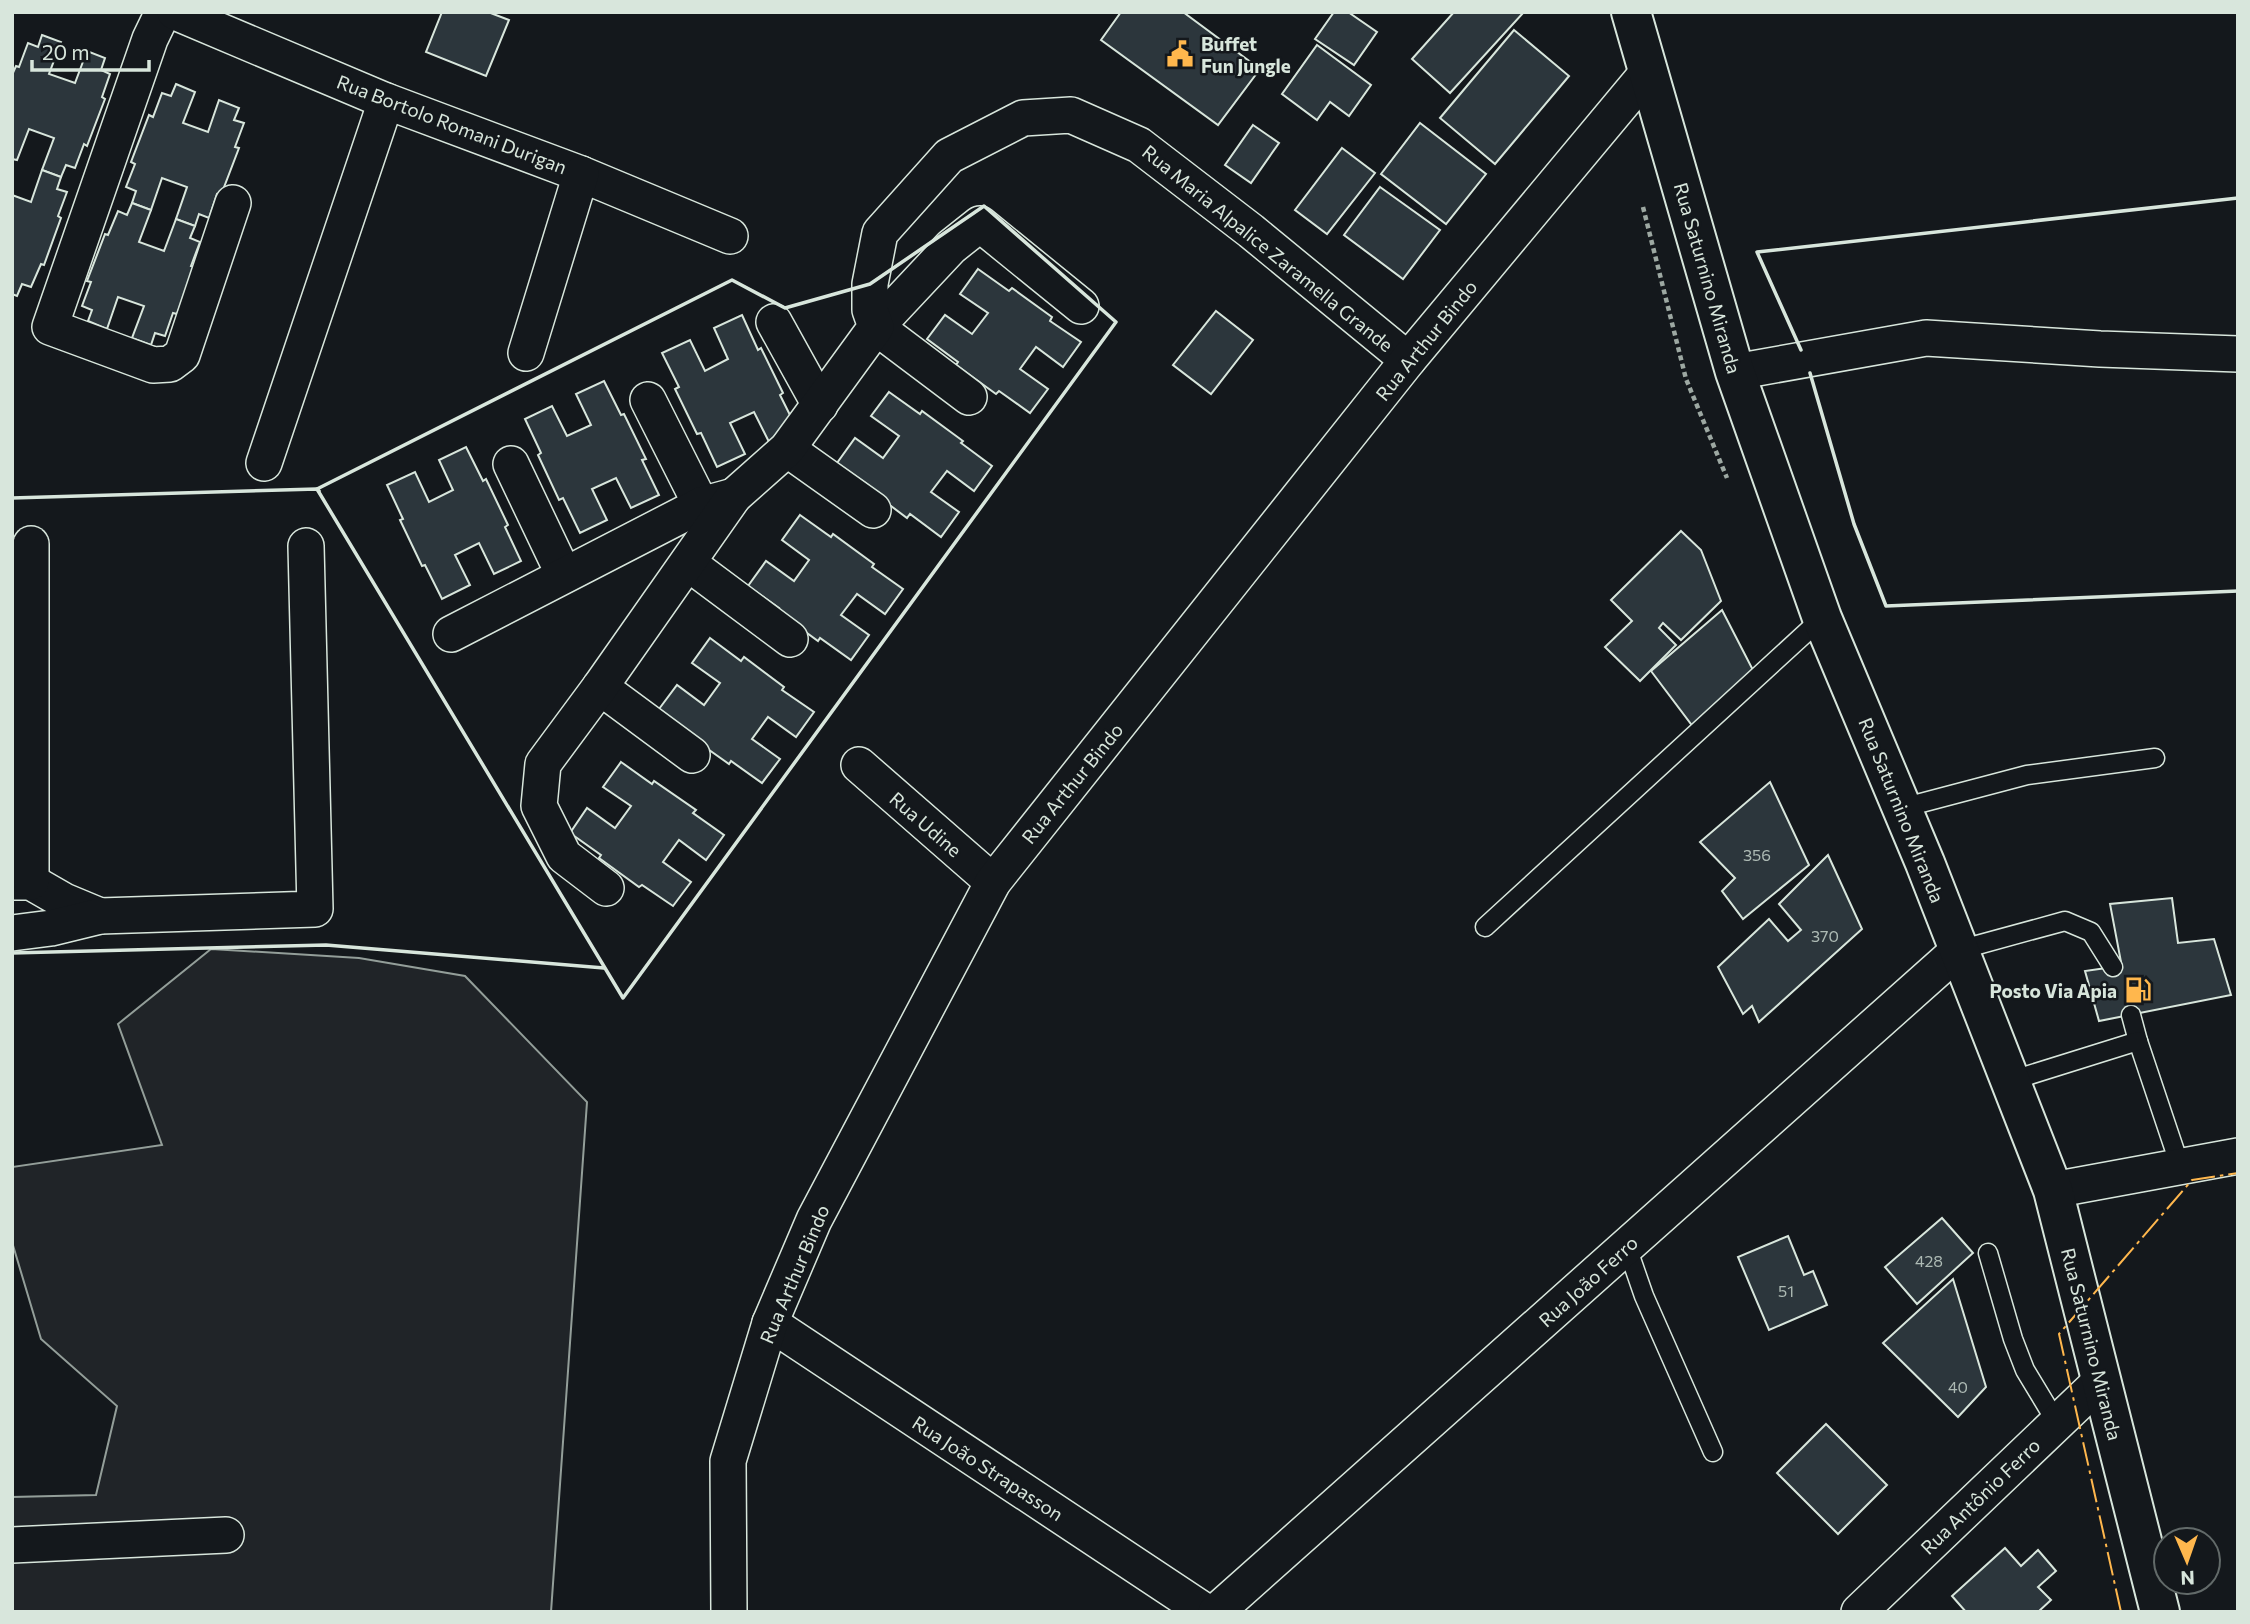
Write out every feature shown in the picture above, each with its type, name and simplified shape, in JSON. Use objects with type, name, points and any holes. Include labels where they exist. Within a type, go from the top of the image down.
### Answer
[{"type":"main road","name":"Rua Saturnino Miranda","points":[[1631,12],[1735,372],[1822,618],[1902,808],[2053,1190],[2160,1612]]},
{"type":"street","points":[[163,12],[150,40],[50,327],[153,365],[170,364],[182,355],[233,203]]},
{"type":"street","name":"Rua Bortolo Romani Durigan","points":[[175,12],[386,100],[581,174],[730,236]]},
{"type":"street","name":"Rua Arthur Bindo","points":[[729,1612],[728,1461],[770,1323],[814,1220],[993,882],[1408,360],[1650,71]]},
{"type":"street","points":[[264,463],[386,100]]},
{"type":"street","name":"Rua Maria Alpalice Zaramella Grande","points":[[876,327],[870,310],[870,284],[880,233],[949,156],[1023,118],[1071,115],[1139,145],[1251,231],[1408,360]]},
{"type":"street","points":[[526,353],[581,174]]},
{"type":"street","points":[[451,634],[718,500],[787,449],[876,327],[951,247],[980,224],[1081,306]]},
{"type":"street","points":[[774,322],[820,405]]},
{"type":"street","points":[[876,327],[968,397]]},
{"type":"street","points":[[1735,372],[1926,338],[2238,354]]},
{"type":"street","points":[[648,400],[718,500]]},
{"type":"street","points":[[787,449],[873,510]]},
{"type":"street","points":[[511,464],[564,575]]},
{"type":"street","points":[[606,888],[564,856],[539,806],[542,764],[688,563],[718,500]]},
{"type":"street","points":[[31,544],[21,882],[100,916]]},
{"type":"street","points":[[12,933],[51,928],[100,916],[315,909],[306,546]]},
{"type":"street","points":[[688,563],[790,639]]},
{"type":"street","points":[[600,687],[692,755]]},
{"type":"street","name":"Rua Udine","points":[[859,765],[993,882]]},
{"type":"street","name":"Rua João Ferro","points":[[1216,1612],[1959,950]]},
{"type":"street","points":[[2053,1190],[2238,1156]]},
{"type":"street","name":"Rua João Strapasson","points":[[770,1323],[1206,1612]]},
{"type":"street","name":"Rua Antônio Ferro","points":[[1859,1612],[2101,1381]]},
{"type":"street","points":[[12,1545],[226,1535]]},
{"type":"lane","points":[[1485,927],[1822,618]]},
{"type":"lane","points":[[1902,808],[2027,775],[2155,758]]},
{"type":"lane","points":[[1959,950],[2065,921],[2091,932],[2113,967]]},
{"type":"lane","points":[[2131,1015],[2180,1166]]},
{"type":"lane","points":[[2010,1081],[2138,1041]]},
{"type":"lane","points":[[1627,1247],[1644,1296],[1713,1452]]},
{"type":"lane","points":[[1988,1253],[2025,1370],[2057,1423]]},
{"type":"shaded area","points":[[211,949],[359,958],[465,976],[587,1102],[551,1612],[12,1612],[12,1497],[96,1495],[117,1406],[41,1339],[12,1242],[12,1167],[162,1145],[118,1024]]},
{"type":"building","points":[[442,12],[488,12],[509,20],[486,76],[426,52]]},
{"type":"building","name":"Buffet Fun Jungle","points":[[1121,12],[1183,12],[1260,69],[1218,125],[1101,40]]},
{"type":"building","points":[[1334,12],[1348,12],[1377,32],[1354,65],[1315,39]]},
{"type":"building","points":[[1454,12],[1524,12],[1450,93],[1412,59]]},
{"type":"building","points":[[1514,30],[1569,76],[1495,164],[1440,118]]},
{"type":"building","points":[[42,35],[61,42],[49,74],[75,83],[87,51],[105,58],[101,70],[110,74],[102,97],[105,99],[87,146],[84,144],[75,168],[66,165],[61,177],[42,170],[54,138],[29,129],[17,160],[12,159],[12,75],[16,66],[19,67],[28,43],[38,47]]},
{"type":"building","points":[[1317,45],[1371,85],[1349,116],[1330,102],[1317,120],[1282,94]]},
{"type":"building","points":[[176,84],[195,92],[183,123],[208,132],[219,100],[239,108],[234,120],[244,123],[235,147],[239,148],[221,195],[217,194],[209,218],[199,214],[195,226],[176,219],[187,187],[162,178],[151,210],[132,203],[136,191],[126,187],[135,164],[131,162],[149,115],[153,117],[162,93],[171,96]]},
{"type":"building","points":[[1420,123],[1486,174],[1446,224],[1381,174]]},
{"type":"building","points":[[1253,125],[1279,143],[1251,183],[1225,165]]},
{"type":"building","points":[[1342,148],[1375,173],[1327,234],[1295,210]]},
{"type":"building","points":[[42,170],[61,177],[57,189],[67,192],[44,265],[41,264],[31,287],[22,284],[17,296],[12,294],[12,195],[31,202]]},
{"type":"building","points":[[1380,187],[1440,230],[1403,279],[1344,235]]},
{"type":"building","points":[[132,203],[151,210],[139,242],[164,251],[176,219],[195,226],[190,238],[200,242],[191,266],[195,267],[177,314],[173,313],[165,336],[155,333],[151,345],[132,338],[144,306],[118,297],[107,329],[88,321],[92,310],[82,306],[91,282],[87,281],[105,234],[108,235],[118,211],[127,215]]},
{"type":"building","points":[[978,269],[1009,291],[1012,288],[1052,317],[1050,321],[1081,342],[1063,367],[1036,347],[1020,369],[1048,389],[1030,413],[999,391],[996,394],[956,365],[958,362],[927,339],[945,315],[972,334],[988,313],[960,294]]},
{"type":"building","points":[[1216,311],[1253,340],[1211,394],[1173,365]]},
{"type":"building","points":[[742,315],[758,350],[761,348],[783,393],[780,395],[797,429],[769,442],[754,412],[730,423],[745,454],[717,467],[675,389],[679,387],[662,353],[690,340],[705,371],[728,359],[714,328]]},
{"type":"building","points":[[604,381],[646,459],[642,460],[659,495],[631,508],[616,478],[592,489],[607,520],[580,533],[563,498],[559,500],[525,419],[552,406],[567,436],[591,425],[576,394]]},
{"type":"building","points":[[889,392],[920,414],[922,411],[992,466],[974,491],[947,471],[931,492],[959,512],[941,537],[910,514],[907,518],[837,463],[855,438],[883,458],[899,436],[871,416]]},
{"type":"building","points":[[466,447],[483,481],[486,479],[508,525],[505,527],[521,561],[494,574],[479,543],[455,555],[470,585],[442,599],[425,565],[422,566],[387,485],[415,472],[429,502],[453,490],[439,460]]},
{"type":"building","points":[[800,515],[831,537],[833,534],[903,589],[885,614],[857,594],[841,615],[869,635],[851,660],[820,638],[818,641],[748,586],[766,561],[794,581],[809,560],[782,540]]},
{"type":"building","points":[[1681,531],[1701,550],[1721,601],[1681,640],[1663,623],[1659,628],[1676,645],[1640,681],[1605,647],[1632,621],[1611,600]]},
{"type":"building","points":[[1722,610],[1756,676],[1694,728],[1651,671]]},
{"type":"building","points":[[710,638],[741,661],[744,657],[784,687],[782,690],[814,712],[796,737],[768,717],[752,739],[780,759],[762,783],[688,735],[659,709],[677,685],[704,705],[720,683],[692,663]]},
{"type":"building","points":[[621,762],[696,810],[693,813],[724,835],[706,860],[679,840],[663,862],[691,882],[673,906],[642,885],[639,887],[570,833],[587,808],[615,828],[631,806],[603,787]]},
{"type":"building","points":[[1770,782],[1809,865],[1743,919],[1722,891],[1735,878],[1700,842]]},
{"type":"building","points":[[1828,855],[1862,929],[1759,1022],[1752,1006],[1743,1014],[1718,967],[1769,919],[1788,941],[1801,930],[1779,904]]},
{"type":"building","points":[[2172,898],[2178,943],[2214,939],[2231,995],[2099,1021],[2085,971],[2113,967],[2121,962],[2110,904]]},
{"type":"building","points":[[1942,1218],[1973,1253],[1917,1304],[1885,1267]]},
{"type":"building","points":[[1788,1236],[1804,1275],[1813,1271],[1827,1305],[1769,1330],[1738,1257]]},
{"type":"building","points":[[1953,1279],[1986,1387],[1958,1417],[1883,1343]]},
{"type":"building","points":[[1826,1424],[1887,1485],[1838,1534],[1777,1473]]},
{"type":"building","points":[[2005,1548],[2021,1566],[2038,1550],[2056,1571],[2038,1587],[2051,1600],[2038,1612],[1966,1612],[1952,1596]]},
{"type":"wall","points":[[1801,350],[1757,252],[2238,198]]},
{"type":"wall","points":[[984,206],[1116,322],[623,998],[317,489],[732,280],[785,308],[870,284],[984,206]]},
{"type":"wall","points":[[1810,373],[1854,524],[1886,606],[2238,591]]},
{"type":"wall","points":[[12,498],[319,491]]},
{"type":"wall","points":[[12,953],[326,945],[604,968]]},
{"type":"power","points":[[2121,1612],[2059,1334],[2192,1180],[2238,1173]]},
{"type":"place","name":"Buffet Fun Jungle","points":[[1180,54]]},
{"type":"place","name":"Posto Via Apia","points":[[2138,990]]}]
